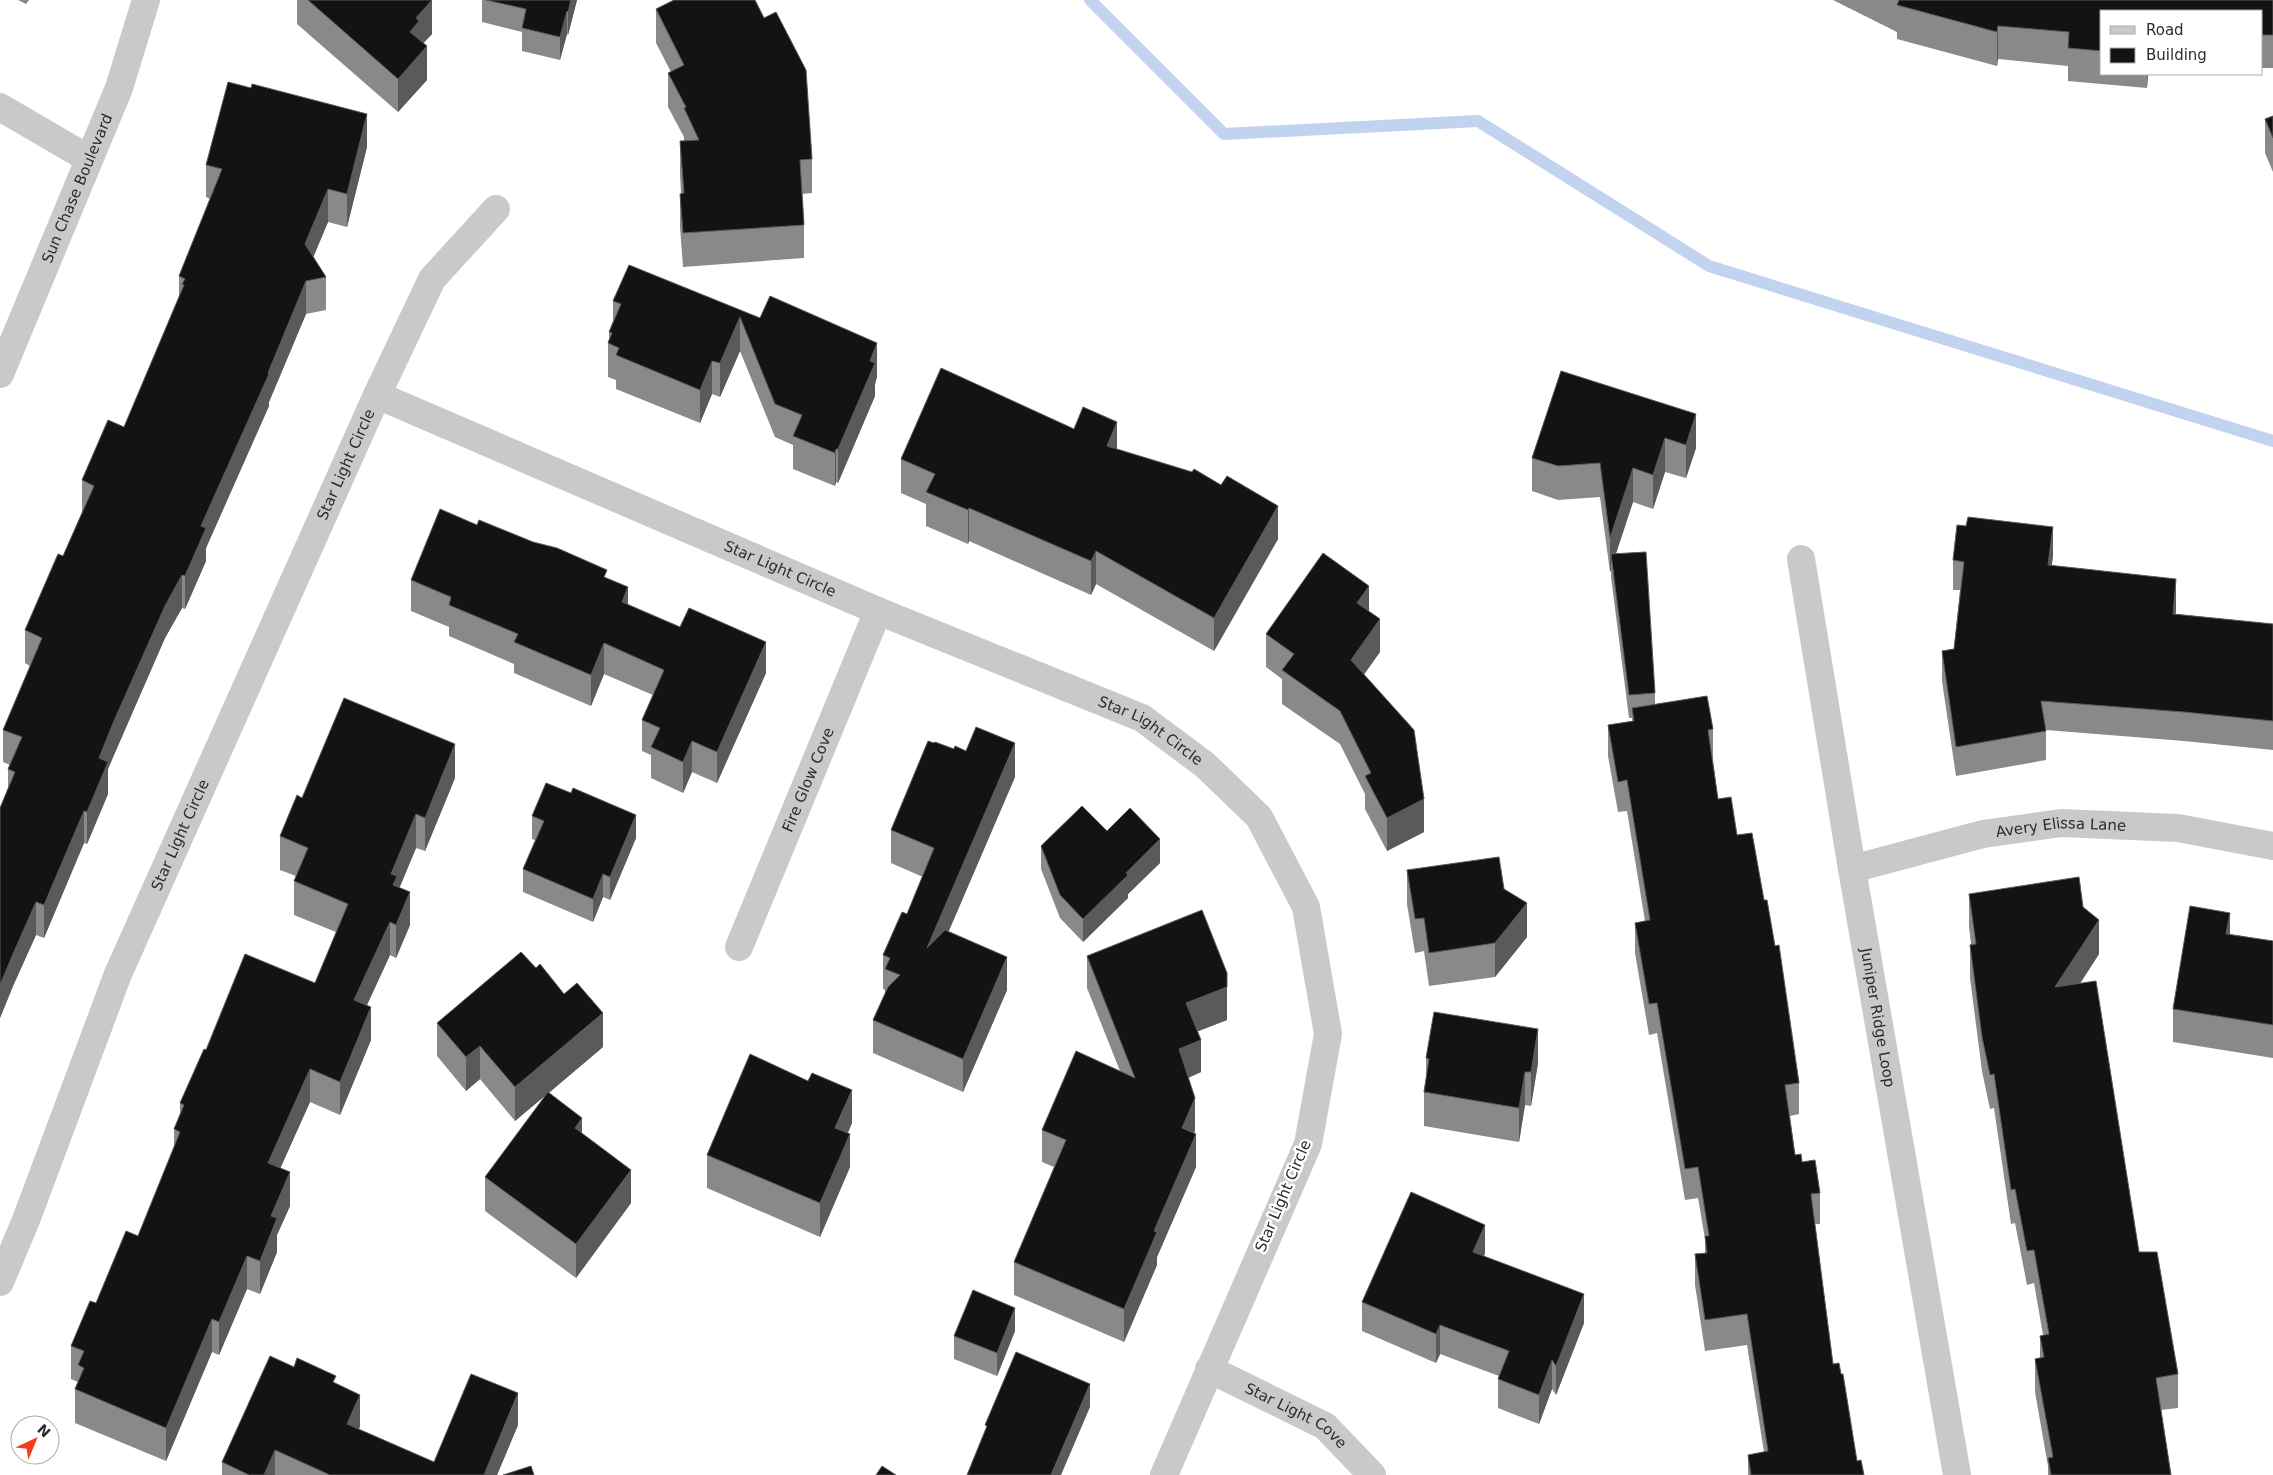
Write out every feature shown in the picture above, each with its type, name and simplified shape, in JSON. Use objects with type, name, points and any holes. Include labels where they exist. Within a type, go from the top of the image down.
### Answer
[{"type":"street","name":"Sun Chase Boulevard","points":[[0,374],[119,88],[146,0]]},
{"type":"street","points":[[0,107],[89,159]]},
{"type":"street","name":"Star Light Circle","points":[[0,1282],[26,1220],[118,974],[377,395],[432,279],[496,209]]},
{"type":"street","name":"Star Light Circle","points":[[377,395],[878,611],[1142,718],[1205,765],[1259,817],[1306,907],[1328,1034],[1308,1144],[1164,1475]]},
{"type":"street","name":"Juniper Ridge Loop","points":[[1801,560],[1852,869],[1957,1475]]},
{"type":"street","name":"Fire Glow Cove","points":[[739,948],[878,611]]},
{"type":"street","name":"Avery Elissa Lane","points":[[1852,869],[1983,834],[2060,822],[2178,828],[2273,846]]},
{"type":"street","name":"Star Light Cove","points":[[1209,1369],[1325,1426],[1372,1475]]},
{"type":"building","points":[[308,0],[432,0],[416,18],[419,21],[410,32],[427,46],[398,79]]},
{"type":"building","points":[[486,0],[571,0],[560,37],[522,28],[526,9]]},
{"type":"building","points":[[674,0],[755,0],[764,18],[776,12],[806,70],[812,159],[800,160],[804,225],[683,233],[680,194],[684,193],[680,141],[699,140],[684,108],[686,107],[668,73],[684,65],[656,9]]},
{"type":"building","points":[[1899,0],[2273,0],[2273,35],[2263,35],[2263,10],[2100,10],[2100,51],[2068,48],[2069,32],[1998,26],[1997,32],[1897,5]]},
{"type":"building","points":[[228,82],[251,88],[252,84],[367,114],[347,194],[328,189],[305,244],[326,277],[306,281],[269,374],[201,526],[206,528],[185,576],[182,575],[165,606],[114,721],[99,758],[108,762],[87,812],[84,811],[44,905],[36,902],[0,985],[0,808],[15,772],[8,769],[22,737],[3,730],[42,638],[25,630],[58,554],[63,556],[94,486],[82,480],[108,420],[124,427],[184,285],[182,284],[185,279],[179,276],[222,169],[206,165]]},
{"type":"building","points":[[2273,116],[2273,138],[2265,119]]},
{"type":"building","points":[[629,265],[760,318],[770,296],[877,343],[870,361],[875,363],[835,453],[793,436],[802,415],[775,404],[740,317],[720,363],[712,361],[700,390],[616,355],[619,348],[608,343],[612,333],[609,332],[621,304],[613,301]]},
{"type":"building","points":[[941,368],[1074,429],[1083,407],[1117,422],[1107,446],[1192,472],[1194,469],[1221,485],[1227,476],[1278,506],[1214,618],[1096,551],[1091,561],[969,508],[968,510],[926,492],[935,474],[901,459]]},
{"type":"building","points":[[1561,371],[1696,414],[1686,445],[1665,438],[1653,475],[1633,468],[1610,538],[1600,463],[1558,466],[1532,458]]},
{"type":"building","points":[[440,509],[477,525],[479,520],[533,542],[557,548],[607,570],[604,577],[628,587],[622,602],[680,627],[689,608],[766,642],[717,752],[692,741],[683,762],[651,747],[660,728],[642,720],[664,670],[604,643],[591,675],[514,642],[518,634],[449,605],[451,597],[411,580]]},
{"type":"building","points":[[1968,517],[2053,527],[2048,565],[2176,579],[2173,614],[2273,624],[2273,721],[2041,701],[2046,731],[1956,747],[1942,651],[1954,649],[1964,562],[1953,560],[1957,525],[1966,526]]},
{"type":"building","points":[[1646,552],[1655,693],[1629,695],[1611,554]]},
{"type":"building","points":[[1323,553],[1369,586],[1357,603],[1380,619],[1351,660],[1414,730],[1424,799],[1387,818],[1365,776],[1371,773],[1340,711],[1282,670],[1294,654],[1266,634]]},
{"type":"building","points":[[1707,696],[1713,729],[1708,730],[1718,799],[1731,797],[1737,835],[1752,833],[1764,900],[1767,900],[1775,946],[1779,945],[1799,1083],[1785,1085],[1795,1155],[1801,1154],[1802,1162],[1815,1160],[1820,1193],[1811,1194],[1833,1364],[1839,1363],[1841,1374],[1843,1374],[1857,1461],[1861,1460],[1864,1475],[1751,1475],[1748,1455],[1768,1451],[1747,1314],[1705,1320],[1695,1254],[1707,1253],[1705,1236],[1709,1236],[1698,1167],[1685,1169],[1657,1003],[1649,1004],[1635,923],[1650,920],[1627,780],[1618,782],[1608,725],[1634,721],[1632,708]]},
{"type":"building","points":[[344,698],[455,744],[425,818],[416,814],[391,874],[397,876],[393,885],[410,892],[396,925],[390,922],[354,1000],[371,1007],[340,1082],[310,1069],[268,1163],[290,1172],[271,1216],[277,1218],[260,1261],[247,1256],[219,1322],[212,1319],[166,1428],[75,1389],[84,1368],[78,1365],[84,1351],[71,1346],[90,1301],[96,1303],[126,1231],[138,1236],[180,1132],[174,1129],[184,1105],[180,1103],[204,1049],[206,1050],[245,954],[315,983],[348,904],[294,881],[308,848],[280,836],[297,795],[302,798]]},
{"type":"building","points":[[976,727],[1015,743],[927,948],[945,930],[1007,957],[963,1059],[873,1020],[888,987],[900,975],[885,969],[890,958],[883,955],[902,912],[907,914],[934,848],[891,830],[928,741],[954,749],[955,746],[966,751]]},
{"type":"building","points":[[546,783],[571,793],[573,788],[636,815],[610,877],[603,874],[593,899],[523,869],[544,821],[532,816]]},
{"type":"building","points":[[1082,806],[1107,831],[1130,808],[1160,839],[1126,873],[1128,875],[1083,919],[1060,895],[1041,846]]},
{"type":"building","points":[[1499,857],[1504,889],[1527,903],[1495,943],[1429,953],[1424,918],[1415,919],[1407,870]]},
{"type":"building","points":[[2079,877],[2083,907],[2099,920],[2055,987],[2096,981],[2139,1252],[2157,1252],[2178,1374],[2156,1378],[2171,1475],[2051,1475],[2048,1458],[2053,1457],[2035,1359],[2044,1357],[2040,1336],[2049,1334],[2034,1250],[2027,1251],[2015,1189],[2011,1190],[1994,1074],[1990,1075],[1982,1037],[1970,945],[1976,944],[1969,894]]},
{"type":"building","points":[[2190,906],[2230,913],[2226,934],[2273,941],[2273,1025],[2173,1009]]},
{"type":"building","points":[[1202,910],[1227,973],[1227,987],[1186,1003],[1201,1040],[1179,1049],[1195,1098],[1182,1128],[1196,1134],[1154,1231],[1157,1232],[1124,1309],[1014,1262],[1066,1140],[1042,1130],[1076,1051],[1135,1078],[1087,956]]},
{"type":"building","points":[[521,952],[536,968],[540,964],[564,994],[577,983],[603,1013],[515,1087],[480,1046],[466,1057],[437,1023]]},
{"type":"building","points":[[1434,1012],[1538,1029],[1531,1072],[1525,1072],[1519,1108],[1424,1092],[1429,1059],[1426,1058]]},
{"type":"building","points":[[750,1054],[808,1081],[812,1073],[852,1090],[835,1128],[850,1134],[820,1203],[707,1155]]},
{"type":"building","points":[[548,1092],[582,1118],[575,1128],[631,1170],[576,1244],[485,1177]]},
{"type":"building","points":[[1411,1192],[1485,1225],[1473,1252],[1584,1294],[1556,1366],[1552,1360],[1539,1395],[1498,1379],[1509,1351],[1440,1325],[1436,1334],[1362,1302]]},
{"type":"building","points":[[973,1290],[1015,1308],[997,1353],[954,1336]]},
{"type":"building","points":[[1016,1352],[1090,1384],[1051,1475],[967,1475],[987,1426],[985,1425]]},
{"type":"building","points":[[270,1356],[294,1367],[297,1358],[336,1376],[333,1382],[360,1395],[347,1424],[434,1462],[471,1374],[518,1393],[484,1475],[330,1475],[275,1450],[264,1475],[249,1475],[222,1462]]},
{"type":"building","points":[[531,1466],[534,1475],[503,1475]]},
{"type":"building","points":[[882,1466],[896,1475],[876,1475]]},
{"type":"waterway","points":[[1090,0],[1224,134],[1478,121],[1709,266],[2273,441]]}]
